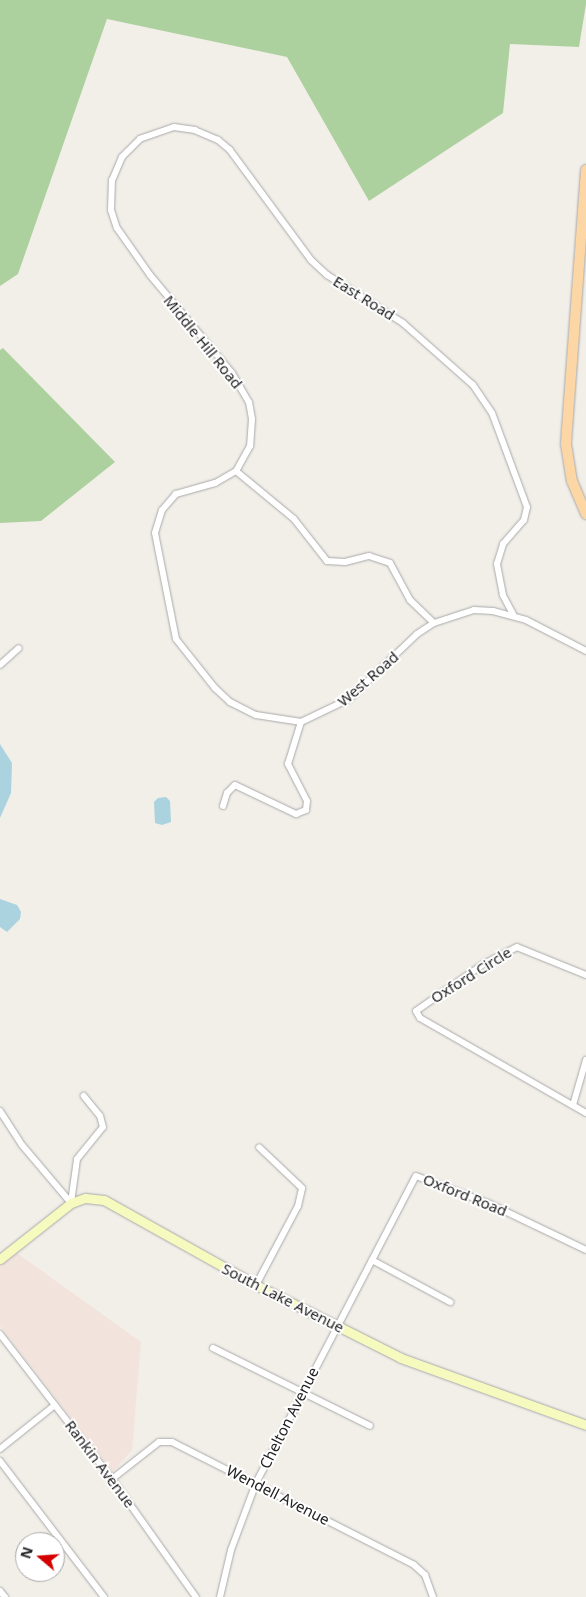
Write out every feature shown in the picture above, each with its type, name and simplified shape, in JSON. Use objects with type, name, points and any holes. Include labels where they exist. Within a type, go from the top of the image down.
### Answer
[{"type":"main road","points":[[586,170],[566,444],[572,481],[586,514]]},
{"type":"street","name":"East Road","points":[[115,222],[110,210],[112,180],[122,157],[131,146],[166,128],[180,127],[206,134],[230,150],[311,260],[327,275],[403,323],[473,385],[492,413],[527,507],[524,520],[503,544],[497,564],[503,595],[514,616]]},
{"type":"street","name":"Middle Hill Road","points":[[115,222],[150,275],[232,373],[245,394],[253,430],[248,454],[236,471]]},
{"type":"street","points":[[223,806],[227,793],[235,785],[296,814],[306,810],[307,800],[288,764],[301,722],[256,715],[230,702],[182,650],[173,628],[168,589],[154,540],[159,516],[166,504],[181,491],[215,483],[236,471],[294,519],[327,561],[345,562],[369,556],[390,563],[410,600],[434,623]]},
{"type":"street","name":"West Road","points":[[301,722],[348,699],[417,634],[434,623],[474,610],[514,616],[586,651]]},
{"type":"street","points":[[0,665],[18,648]]},
{"type":"street","name":"Oxford Circle","points":[[586,975],[517,947],[485,964],[416,1012],[420,1018],[586,1113]]},
{"type":"street","points":[[572,1105],[585,1073],[586,1060]]},
{"type":"street","points":[[71,1204],[77,1159],[103,1127],[100,1116],[84,1096]]},
{"type":"street","points":[[0,1111],[22,1145],[71,1204]]},
{"type":"street","points":[[256,1285],[298,1206],[302,1188],[259,1147]]},
{"type":"street","name":"Oxford Road","points":[[337,1326],[413,1179],[418,1176],[490,1204],[586,1250]]},
{"type":"street","name":"South Lake Avenue","points":[[0,1259],[71,1204],[93,1198],[117,1205],[184,1247],[401,1358],[586,1424]]},
{"type":"street","points":[[372,1260],[450,1302]]},
{"type":"street","name":"Chelton Avenue","points":[[220,1597],[231,1550],[256,1483],[337,1326]]},
{"type":"street","name":"Rankin Avenue","points":[[0,1334],[112,1479],[196,1597]]},
{"type":"street","points":[[213,1348],[370,1426]]},
{"type":"street","points":[[0,1449],[55,1405]]},
{"type":"street","name":"Wendell Avenue","points":[[112,1479],[163,1440],[256,1483],[414,1565],[425,1576],[433,1597]]},
{"type":"street","points":[[0,1461],[104,1597]]},
{"type":"street","points":[[0,1591],[5,1597]]},
{"type":"shaded area","points":[[17,1253],[141,1342],[132,1450],[113,1472],[0,1326],[0,1266]]},
{"type":"green space","points":[[0,0],[586,0],[586,4],[579,47],[510,44],[503,113],[369,201],[287,57],[107,19],[18,274],[0,286]]},
{"type":"green space","points":[[3,348],[115,462],[41,521],[0,523],[0,350]]},
{"type":"water","points":[[0,744],[12,763],[11,793],[0,818]]},
{"type":"water","points":[[166,797],[170,801],[171,822],[162,825],[155,823],[154,802],[158,798]]},
{"type":"water","points":[[0,899],[17,905],[21,912],[20,919],[7,932],[0,927]]}]
